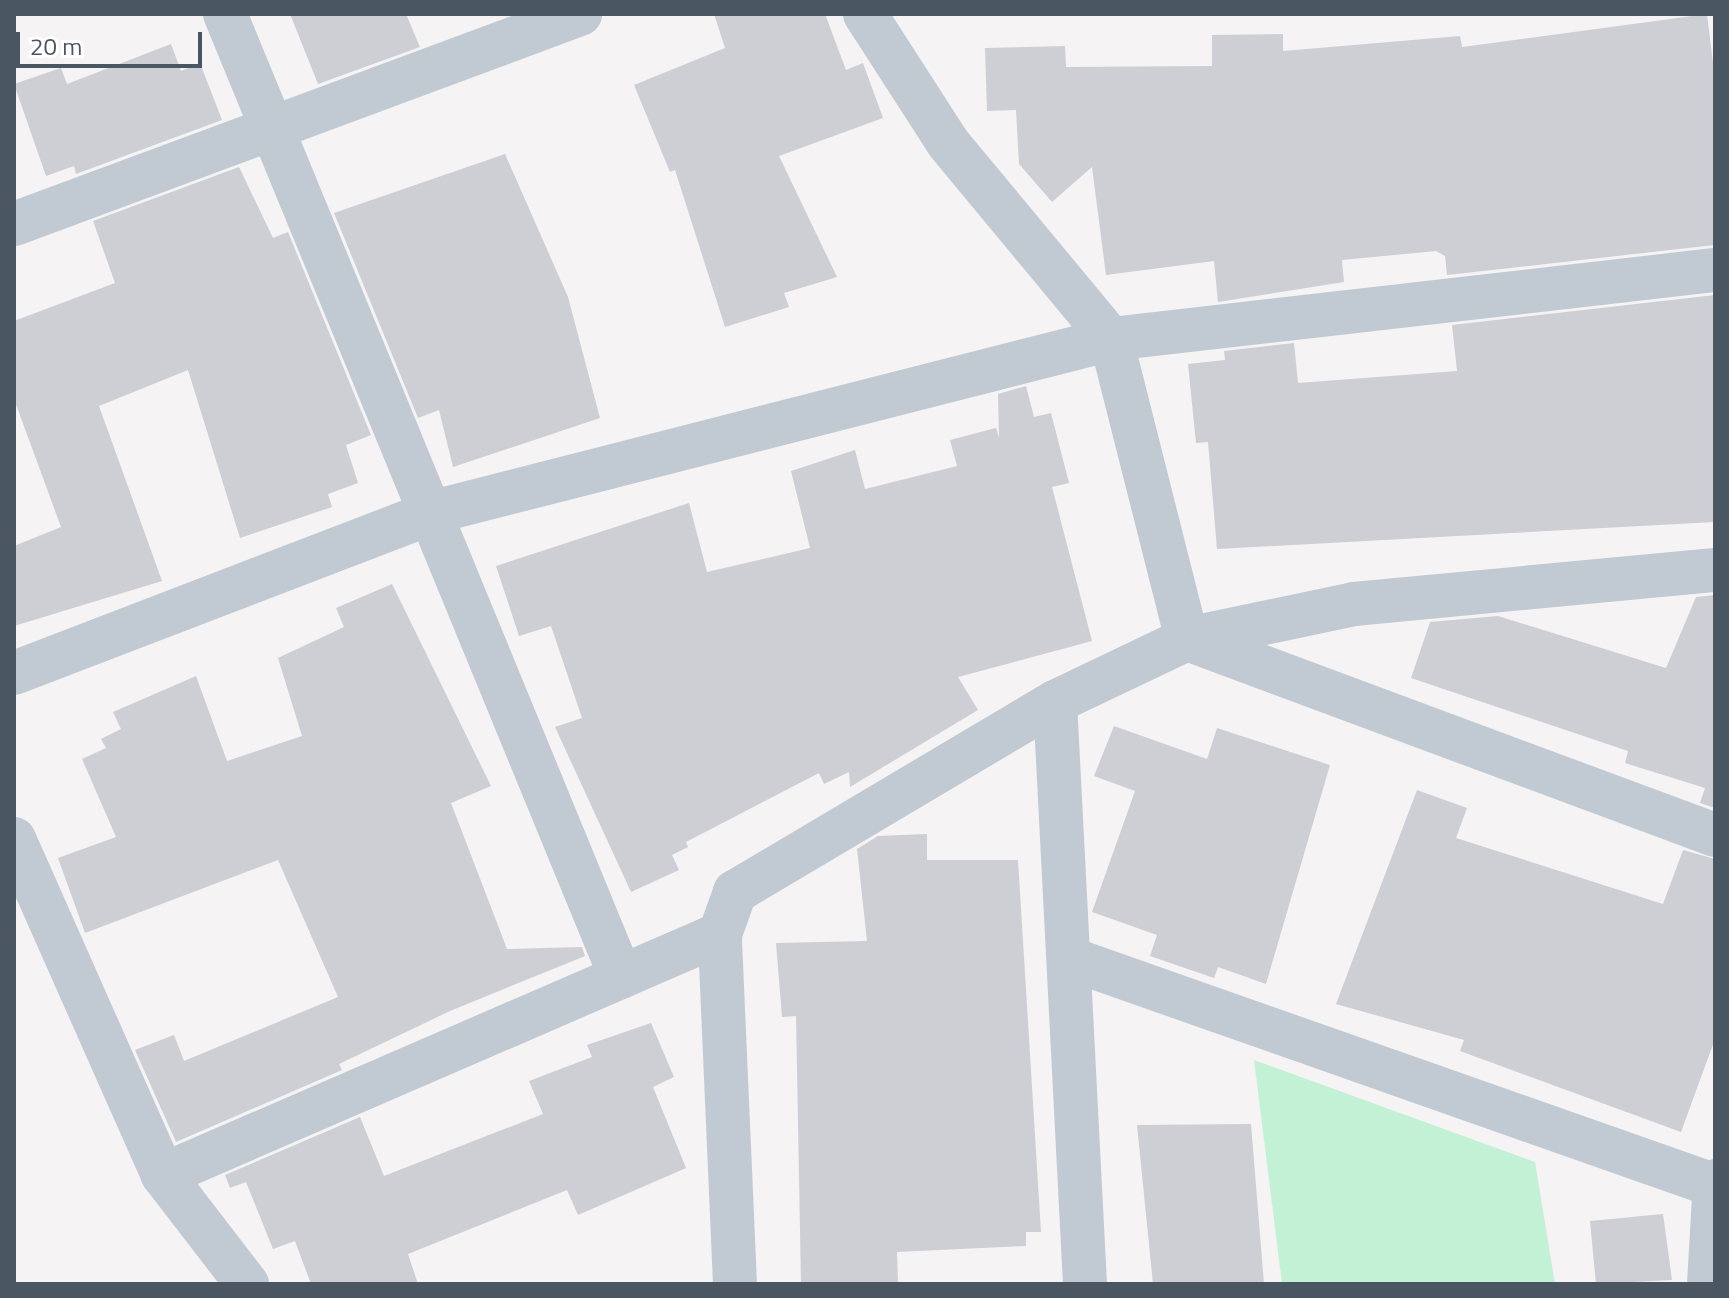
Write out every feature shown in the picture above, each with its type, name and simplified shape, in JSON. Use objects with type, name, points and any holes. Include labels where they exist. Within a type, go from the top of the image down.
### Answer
[{"type":"street","points":[[225,14],[433,512],[621,977]]},
{"type":"street","points":[[14,224],[580,14]]},
{"type":"street","points":[[865,14],[948,143],[1111,339],[1187,639]]},
{"type":"street","points":[[14,673],[433,512],[1111,339],[1715,270]]},
{"type":"street","points":[[735,1284],[720,934],[735,892],[1055,702],[1187,639],[1354,604],[1715,570]]},
{"type":"street","points":[[1187,639],[1715,835]]},
{"type":"street","points":[[1055,702],[1071,959],[1085,1284]]},
{"type":"street","points":[[14,839],[163,1175],[247,1284]]},
{"type":"street","points":[[163,1175],[720,934]]},
{"type":"street","points":[[1071,959],[1714,1183],[1709,1284]]},
{"type":"green space","points":[[1254,1060],[1535,1162],[1555,1284],[1282,1284]]},
{"type":"building","points":[[290,14],[406,14],[420,47],[318,84]]},
{"type":"building","points":[[714,14],[825,14],[846,70],[863,63],[883,118],[779,156],[837,277],[784,293],[789,307],[725,327],[675,170],[670,172],[634,85],[725,48]]},
{"type":"building","points":[[1707,14],[1715,79],[1715,245],[1447,275],[1445,256],[1436,251],[1342,260],[1344,282],[1218,302],[1214,261],[1106,275],[1092,167],[1052,202],[1019,164],[1016,110],[987,111],[985,48],[1065,46],[1066,67],[1212,66],[1212,35],[1283,34],[1283,51],[1460,36],[1462,47]]},
{"type":"building","points":[[171,44],[181,71],[200,63],[222,120],[76,174],[74,166],[46,176],[14,84],[61,68],[67,84]]},
{"type":"building","points":[[505,154],[568,297],[600,418],[453,467],[439,410],[418,418],[334,213]]},
{"type":"building","points":[[239,167],[273,238],[288,232],[371,435],[346,445],[358,483],[328,494],[332,507],[240,538],[188,370],[99,406],[162,581],[14,626],[14,546],[61,527],[14,399],[14,321],[115,283],[93,221]]},
{"type":"building","points":[[1715,295],[1715,522],[1217,549],[1208,442],[1196,443],[1188,364],[1225,360],[1224,351],[1294,343],[1298,383],[1457,371],[1452,325]]},
{"type":"building","points":[[1026,386],[1034,417],[1051,413],[1069,483],[1052,487],[1092,641],[958,677],[978,710],[850,787],[849,772],[824,784],[819,773],[686,842],[688,847],[672,855],[679,870],[631,892],[555,727],[582,718],[551,626],[519,636],[496,566],[689,503],[707,572],[810,548],[791,471],[855,450],[865,489],[957,466],[950,440],[996,428],[999,438],[998,394]]},
{"type":"building","points":[[392,584],[491,786],[451,803],[507,949],[582,947],[585,956],[450,1011],[339,1064],[342,1070],[176,1142],[135,1050],[174,1035],[184,1061],[338,997],[278,860],[85,933],[58,858],[116,837],[82,759],[106,748],[101,739],[121,729],[113,712],[196,676],[227,761],[302,736],[278,658],[344,627],[336,608]]},
{"type":"building","points":[[1715,595],[1715,808],[1700,803],[1705,788],[1625,763],[1628,751],[1411,678],[1430,622],[1498,616],[1666,668],[1696,597]]},
{"type":"building","points":[[1114,726],[1207,759],[1217,728],[1330,765],[1266,984],[1218,967],[1214,978],[1150,956],[1157,935],[1092,912],[1135,791],[1094,776]]},
{"type":"building","points":[[1417,790],[1467,808],[1456,838],[1663,904],[1683,850],[1715,859],[1715,1039],[1681,1132],[1460,1051],[1464,1040],[1336,1004]]},
{"type":"building","points":[[927,834],[927,860],[1018,860],[1041,1232],[1026,1232],[1026,1246],[897,1252],[898,1284],[801,1284],[796,1016],[782,1017],[776,943],[867,941],[857,849],[878,836]]},
{"type":"building","points":[[651,1023],[674,1077],[653,1087],[686,1168],[578,1215],[567,1190],[408,1254],[418,1284],[311,1284],[295,1241],[273,1249],[246,1182],[230,1188],[225,1175],[360,1117],[384,1176],[543,1114],[529,1081],[592,1057],[587,1045]]},
{"type":"building","points":[[1251,1124],[1264,1284],[1153,1284],[1137,1125]]},
{"type":"building","points":[[1663,1214],[1672,1280],[1596,1284],[1590,1221]]}]
